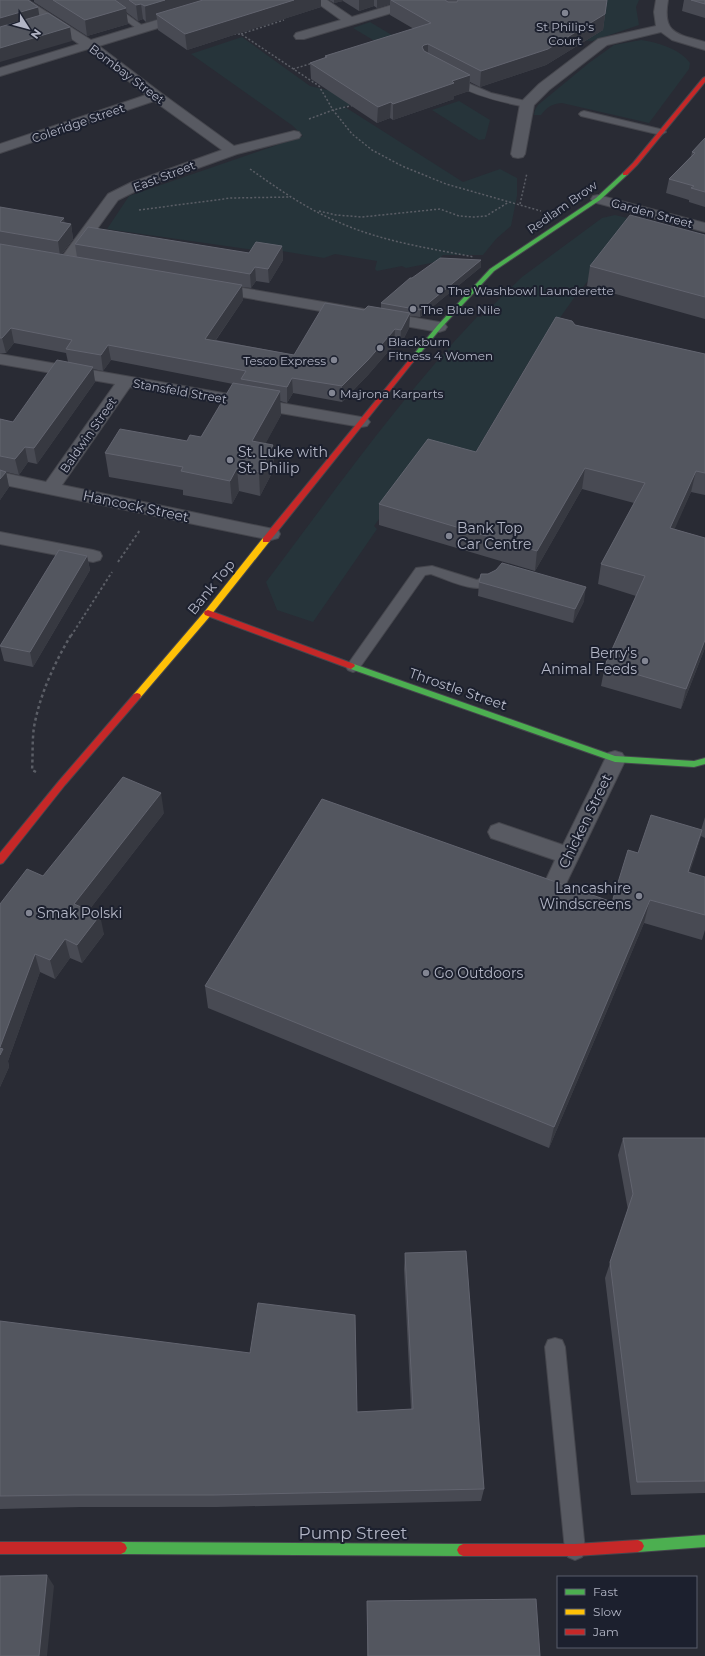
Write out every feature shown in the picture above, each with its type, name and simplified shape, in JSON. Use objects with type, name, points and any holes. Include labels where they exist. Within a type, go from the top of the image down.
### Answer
[{"type":"main road","name":"Redlam Brow","points":[[439,328],[492,270],[598,199],[635,164],[705,79]]},
{"type":"main road","name":"Bank Top","points":[[0,860],[62,783],[208,613],[361,422],[439,328]]},
{"type":"main road","name":"Throstle Street","points":[[208,613],[353,667],[615,759],[694,764],[705,761]]},
{"type":"main road","name":"Pump Street","points":[[0,1548],[575,1550],[705,1541]]},
{"type":"street","name":"Bombay Street","points":[[20,0],[90,45],[156,96],[232,151]]},
{"type":"street","points":[[0,72],[236,0]]},
{"type":"street","points":[[319,0],[349,20]]},
{"type":"street","points":[[300,36],[349,20],[421,0]]},
{"type":"street","points":[[662,0],[659,10],[663,28],[672,37],[705,46]]},
{"type":"street","points":[[184,4],[198,12]]},
{"type":"street","points":[[518,154],[527,104],[544,87],[603,42],[663,28]]},
{"type":"street","name":"Coleridge Street","points":[[0,149],[156,96]]},
{"type":"street","name":"East Street","points":[[81,265],[58,261],[97,218],[113,196],[135,186],[232,151],[294,135]]},
{"type":"street","name":"Garden Street","points":[[598,199],[705,228]]},
{"type":"street","points":[[196,285],[439,328]]},
{"type":"street","name":"Stansfeld Street","points":[[0,359],[361,422]]},
{"type":"street","name":"Baldwin Street","points":[[51,488],[125,382]]},
{"type":"street","name":"Hancock Street","points":[[0,478],[271,534]]},
{"type":"street","points":[[0,538],[93,556]]},
{"type":"street","name":"Chicken Street","points":[[554,884],[615,759]]},
{"type":"street","points":[[499,832],[568,856]]},
{"type":"lane","points":[[102,0],[143,29]]},
{"type":"lane","points":[[38,26],[53,21]]},
{"type":"lane","points":[[443,74],[460,85],[485,95],[527,104]]},
{"type":"lane","points":[[584,114],[661,132]]},
{"type":"lane","points":[[353,667],[420,571],[432,570],[477,585],[486,583],[494,577]]},
{"type":"lane","points":[[555,1347],[575,1550]]},
{"type":"path","points":[[198,12],[227,34],[241,34],[319,86],[333,110],[352,134],[372,150],[402,166],[446,184],[520,204],[568,220]]},
{"type":"path","points":[[293,69],[319,61]]},
{"type":"path","points":[[294,135],[294,124],[333,110],[359,104]]},
{"type":"path","points":[[232,151],[246,166],[292,197],[349,226],[393,240],[484,259],[492,270]]},
{"type":"path","points":[[518,154],[529,162],[520,204]]},
{"type":"path","points":[[97,218],[136,210],[231,198],[292,197]]},
{"type":"path","points":[[315,210],[336,215],[362,217],[440,209],[459,216],[474,217],[486,216],[509,202]]},
{"type":"path","points":[[62,783],[32,770],[34,727],[44,689],[71,635],[154,510]]},
{"type":"shaded area","points":[[521,0],[639,0],[636,7],[639,25],[592,41],[543,37]]},
{"type":"shaded area","points":[[370,22],[420,52],[403,58],[353,28]]},
{"type":"shaded area","points":[[242,37],[310,86],[327,90],[401,65],[422,79],[345,107],[463,182],[500,169],[517,178],[517,196],[511,226],[496,239],[483,255],[443,255],[436,262],[406,268],[402,266],[377,271],[375,269],[377,261],[335,254],[324,258],[276,250],[275,253],[107,229],[129,196],[303,136],[293,126],[191,54]]},
{"type":"shaded area","points":[[641,40],[654,42],[668,47],[686,58],[690,63],[689,69],[649,123],[562,103],[550,106],[541,115],[534,115],[538,105],[589,63],[614,45]]},
{"type":"shaded area","points":[[459,101],[490,120],[485,139],[479,140],[432,110]]},
{"type":"shaded area","points":[[615,215],[705,237],[625,235],[574,298],[530,360],[468,465],[408,479],[374,526],[377,529],[313,622],[277,610],[266,582],[368,446],[448,348],[477,317],[481,317],[522,277],[602,218]]},
{"type":"building","points":[[0,0],[28,0],[38,7],[0,18]]},
{"type":"building","points":[[53,0],[115,0],[126,8],[85,20]]},
{"type":"building","points":[[129,0],[165,0],[145,6],[141,4],[136,5]]},
{"type":"building","points":[[203,0],[294,0],[185,34],[156,14]]},
{"type":"building","points":[[391,0],[445,0],[448,2],[457,2],[458,0],[607,0],[605,14],[548,49],[481,71],[428,44],[424,45],[422,47],[424,51],[470,75],[452,81],[454,83],[393,104],[391,102],[378,107],[310,63],[327,57],[325,56],[431,23]]},
{"type":"building","points":[[691,0],[705,0],[705,4]]},
{"type":"building","points":[[48,13],[70,27],[0,48],[0,27]]},
{"type":"building","points":[[705,138],[705,192],[691,188],[694,186],[669,179],[695,153],[692,152]]},
{"type":"building","points":[[0,207],[64,218],[60,222],[71,224],[58,241],[0,231]]},
{"type":"building","points":[[630,215],[705,235],[705,297],[590,266]]},
{"type":"building","points":[[88,227],[249,253],[256,242],[282,246],[268,269],[255,267],[250,274],[75,244]]},
{"type":"building","points":[[0,244],[242,285],[205,339],[294,355],[325,303],[364,310],[368,306],[410,313],[401,330],[395,329],[368,360],[342,386],[292,378],[287,387],[241,379],[246,371],[108,345],[101,355],[66,349],[72,340],[11,328],[2,338],[0,338]]},
{"type":"building","points":[[440,258],[481,260],[420,310],[381,303],[410,278]]},
{"type":"building","points":[[556,317],[572,321],[575,325],[705,354],[705,473],[696,471],[670,528],[705,538],[705,640],[686,689],[605,665],[645,576],[601,564],[645,483],[585,468],[537,551],[379,504],[428,439],[476,452]]},
{"type":"building","points":[[57,360],[93,367],[34,448],[25,447],[15,459],[0,456],[0,419],[13,422]]},
{"type":"building","points":[[233,383],[280,391],[252,441],[273,445],[259,472],[237,468],[230,481],[181,471],[183,467],[105,453],[120,429],[187,441],[190,435],[201,437]]},
{"type":"building","points":[[0,470],[6,472],[0,479]]},
{"type":"building","points":[[59,550],[87,556],[30,652],[0,646]]},
{"type":"building","points":[[502,563],[586,587],[575,609],[479,582],[481,574],[488,574],[496,570]]},
{"type":"building","points":[[123,777],[161,793],[74,904],[100,915],[77,945],[65,939],[50,960],[35,954],[0,1047],[0,904],[27,869],[43,876]]},
{"type":"building","name":"Go Outdoors","points":[[322,799],[612,902],[628,850],[638,853],[651,815],[702,830],[688,872],[705,877],[705,915],[650,900],[554,1127],[205,986]]},
{"type":"building","points":[[0,1048],[3,1049],[0,1055]]},
{"type":"building","points":[[623,1138],[705,1138],[705,1481],[637,1482],[610,1262],[633,1194]]},
{"type":"building","points":[[466,1251],[484,1489],[214,1495],[0,1496],[0,1321],[250,1353],[258,1303],[355,1315],[357,1412],[413,1409],[405,1253]]},
{"type":"building","points":[[47,1575],[39,1656],[0,1656],[0,1576]]},
{"type":"building","points":[[536,1599],[540,1656],[368,1656],[367,1601]]},
{"type":"traffic: fast","points":[[411,361],[439,327],[492,270],[598,199],[625,174]]},
{"type":"traffic: fast","points":[[351,666],[615,759],[694,764],[705,761]]},
{"type":"traffic: fast","points":[[638,1546],[705,1541]]},
{"type":"traffic: fast","points":[[121,1548],[463,1550]]},
{"type":"traffic: slow","points":[[137,696],[208,613],[266,540]]},
{"type":"traffic: jam","points":[[625,174],[635,164],[705,79]]},
{"type":"traffic: jam","points":[[266,540],[411,361]]},
{"type":"traffic: jam","points":[[208,613],[351,666]]},
{"type":"traffic: jam","points":[[0,860],[62,783],[137,696]]},
{"type":"traffic: jam","points":[[463,1550],[575,1550],[638,1546]]},
{"type":"traffic: jam","points":[[0,1548],[121,1548]]},
{"type":"place","name":"St Philip's Court","points":[[565,13]]},
{"type":"place","name":"The Washbowl Launderette","points":[[440,290]]},
{"type":"place","name":"The Blue Nile","points":[[413,309]]},
{"type":"place","name":"Blackburn Fitness 4 Women","points":[[380,348]]},
{"type":"place","name":"Tesco Express","points":[[334,360]]},
{"type":"place","name":"Majrona Karparts","points":[[332,393]]},
{"type":"place","name":"St. Luke with St. Philip","points":[[230,460]]},
{"type":"place","name":"Bank Top Car Centre","points":[[449,536]]},
{"type":"place","name":"Berry's Animal Feeds","points":[[645,661]]},
{"type":"place","name":"Lancashire Windscreens","points":[[639,896]]},
{"type":"place","name":"Smak Polski","points":[[29,913]]},
{"type":"place","name":"Go Outdoors","points":[[426,973]]}]
